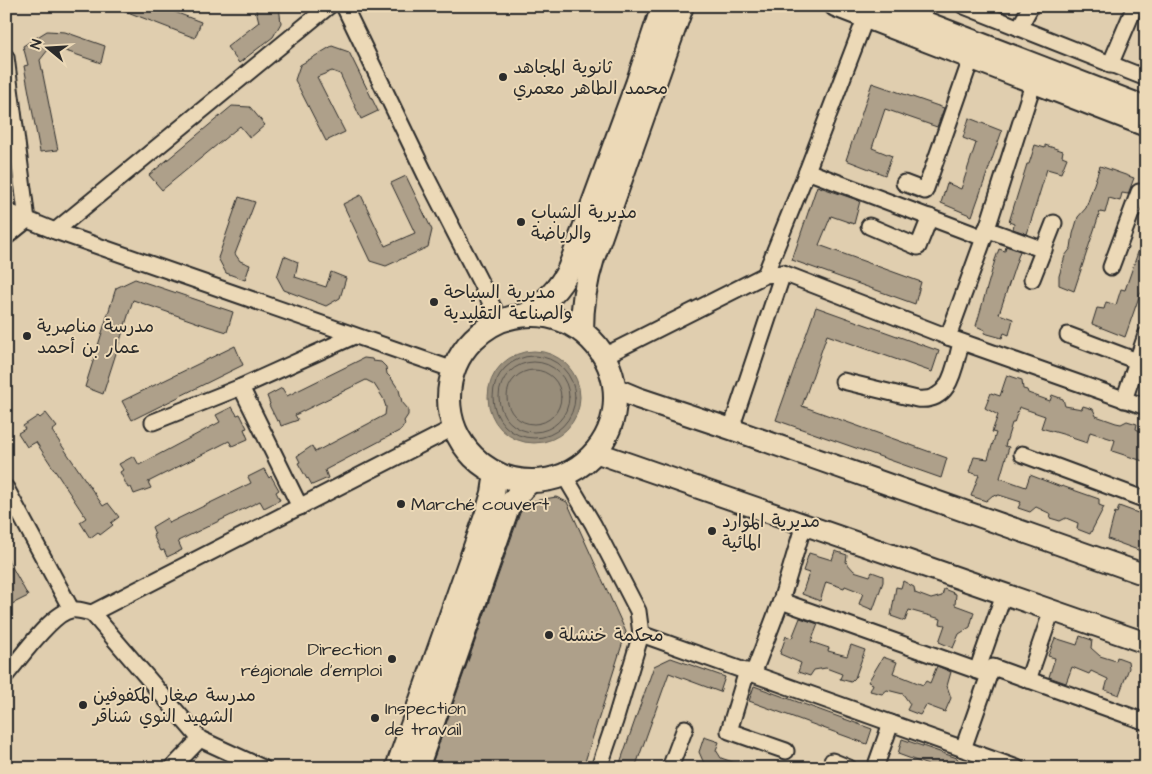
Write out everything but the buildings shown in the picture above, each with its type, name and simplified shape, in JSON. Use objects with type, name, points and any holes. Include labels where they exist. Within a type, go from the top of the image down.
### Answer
[{"type":"main road","points":[[526,315],[544,303],[555,292],[569,270],[637,84],[663,6]]},
{"type":"main road","points":[[582,331],[582,306],[593,258],[682,6]]},
{"type":"main road","points":[[526,315],[548,316],[568,323],[582,331],[604,356],[614,388],[614,411],[610,426],[595,452],[581,465],[564,475],[532,481],[515,479],[482,464],[462,442],[455,428],[450,409],[450,389],[454,370],[463,353],[475,338],[490,327],[507,319],[526,315]]},
{"type":"main road","points":[[397,768],[487,513],[493,493],[496,472]]},
{"type":"main road","points":[[417,768],[508,507],[523,488],[532,481]]},
{"type":"street","points":[[55,231],[329,6]]},
{"type":"street","points":[[344,6],[428,180],[494,309],[490,327]]},
{"type":"street","points":[[835,6],[867,12],[971,59],[1146,126]]},
{"type":"street","points":[[884,6],[1146,107]]},
{"type":"street","points":[[964,6],[981,9],[1020,28],[1146,78]]},
{"type":"street","points":[[1020,28],[1030,6]]},
{"type":"street","points":[[1110,65],[1135,6]]},
{"type":"street","points":[[765,275],[807,171],[867,12]]},
{"type":"street","points":[[6,56],[26,220]]},
{"type":"street","points":[[904,184],[924,191],[971,59]]},
{"type":"street","points":[[844,381],[925,400],[934,398],[943,392],[948,385],[955,340],[985,233],[1034,84]]},
{"type":"street","points":[[807,171],[930,217],[1044,250]]},
{"type":"street","points":[[1111,267],[1139,192],[1146,194]]},
{"type":"street","points":[[6,211],[55,231],[454,370]]},
{"type":"street","points":[[869,226],[918,247],[930,217]]},
{"type":"street","points":[[6,237],[26,220]]},
{"type":"street","points":[[1032,279],[1054,223]]},
{"type":"street","points":[[731,428],[783,273]]},
{"type":"street","points":[[604,356],[765,275],[783,273],[955,340],[980,347],[1146,407]]},
{"type":"street","points":[[1068,335],[1137,361]]},
{"type":"street","points":[[1124,400],[1146,335]]},
{"type":"street","points":[[153,422],[241,387],[354,336]]},
{"type":"street","points":[[241,387],[300,507]]},
{"type":"street","points":[[614,388],[1146,575]]},
{"type":"street","points":[[6,675],[44,628],[71,610],[92,613],[455,428]]},
{"type":"street","points":[[595,452],[1146,643]]},
{"type":"street","points":[[1022,454],[1146,500]]},
{"type":"street","points":[[564,475],[593,524],[638,611],[641,634],[615,721],[598,768]]},
{"type":"street","points":[[6,488],[71,610]]},
{"type":"street","points":[[786,751],[729,731],[750,673],[781,601],[804,524]]},
{"type":"street","points":[[963,749],[1004,594]]},
{"type":"street","points":[[781,601],[985,669],[1028,680],[1146,722]]},
{"type":"street","points":[[1028,680],[1052,610]]},
{"type":"street","points":[[92,613],[200,739],[264,768]]},
{"type":"street","points":[[641,634],[963,749],[992,764],[1017,768]]},
{"type":"street","points":[[875,768],[891,723]]},
{"type":"street","points":[[670,768],[685,728]]},
{"type":"street","points":[[172,768],[200,739]]},
{"type":"street","points":[[832,761],[849,768]]},
{"type":"water","points":[[534,351],[552,354],[567,364],[577,379],[580,397],[577,415],[567,430],[552,440],[534,443],[516,440],[501,430],[491,415],[488,397],[491,379],[501,364],[516,354]]},
{"type":"place","name":"ثانوية المجاهد محمد الطاهر معمري","points":[[503,77]]},
{"type":"place","name":"مديرية الشباب والرياضة","points":[[521,222]]},
{"type":"place","name":"مديرية السياحة والصناعة التقليدية","points":[[434,302]]},
{"type":"place","name":"مدرسة مناصرية عمار بن أحمد","points":[[27,336]]},
{"type":"place","name":"Marché couvert","points":[[401,504]]},
{"type":"place","name":"مديرية الموارد المائية","points":[[712,531]]},
{"type":"place","name":"محكمة خنشلة","points":[[549,635]]},
{"type":"place","name":"Direction régionale d'emploi","points":[[392,659]]},
{"type":"place","name":"مدرسة صغار المكفوفين الشهيد النوي شناقر","points":[[83,705]]},
{"type":"place","name":"Inspection de travail","points":[[375,718]]}]
